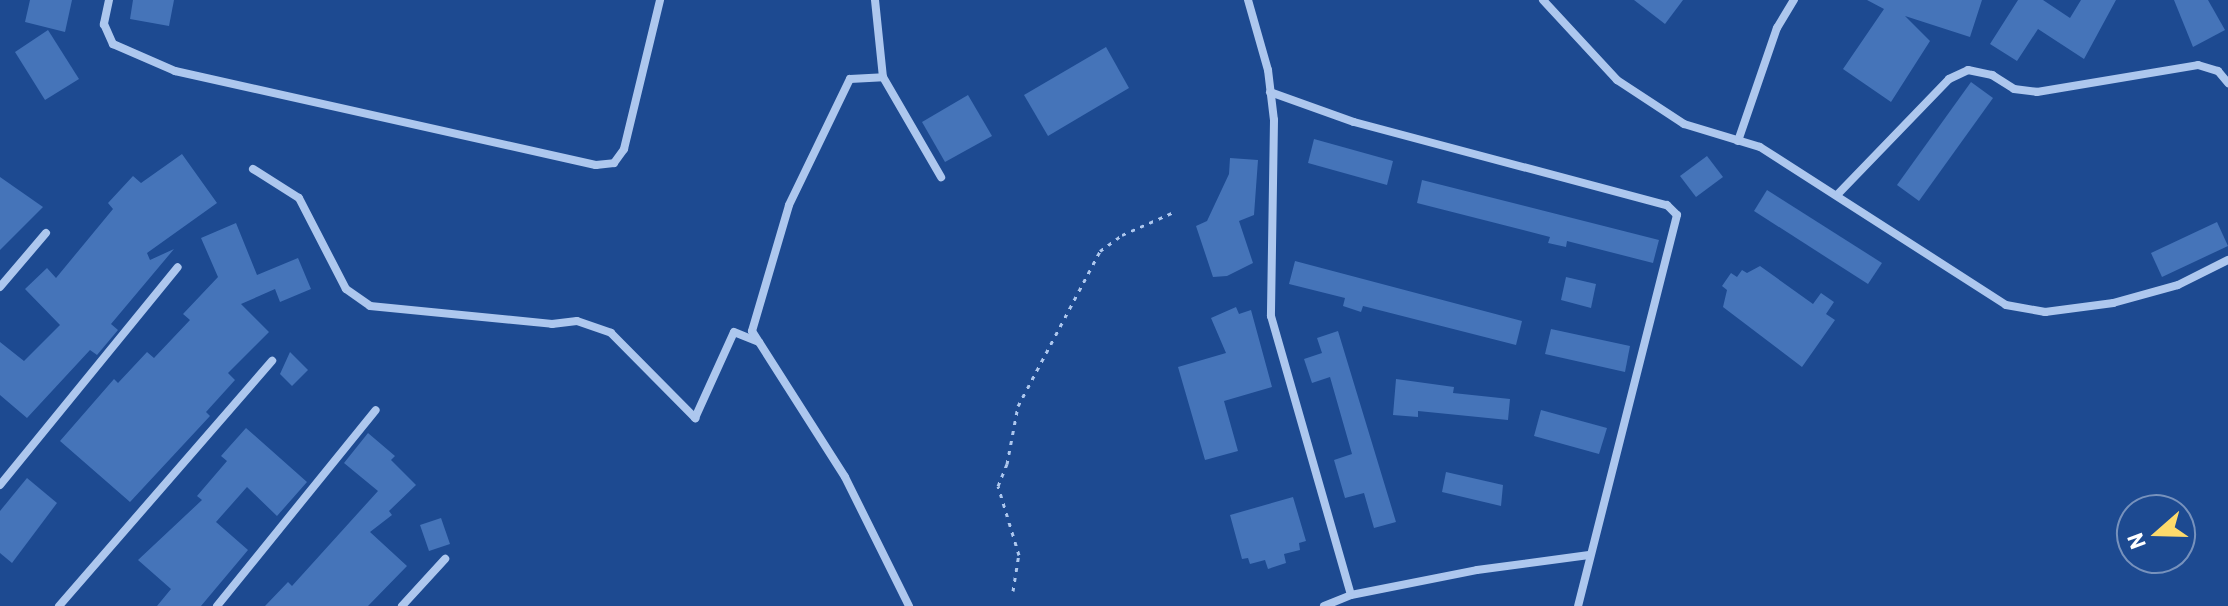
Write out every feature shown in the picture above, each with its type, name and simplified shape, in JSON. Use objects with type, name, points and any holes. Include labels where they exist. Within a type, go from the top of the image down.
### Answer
[{"type":"street","points":[[109,0],[104,24],[113,44],[175,71],[596,165],[614,163],[624,149],[660,0]]},
{"type":"street","points":[[875,0],[883,77],[941,177]]},
{"type":"street","points":[[1248,0],[1270,92],[1275,172],[1271,316],[1351,595]]},
{"type":"street","points":[[1543,0],[1617,80],[1684,124],[1760,147],[2006,305],[2045,312],[2139,296],[2178,285],[2228,260]]},
{"type":"street","points":[[1738,141],[1777,28],[1794,0]]},
{"type":"street","points":[[1837,195],[1949,79],[1968,70],[1992,75],[2014,89],[2037,92],[2198,65],[2218,71],[2228,83]]},
{"type":"street","points":[[883,77],[850,79],[789,205],[752,331],[845,477],[909,606]]},
{"type":"street","points":[[1270,92],[1354,122],[1667,205],[1677,215],[1578,606]]},
{"type":"street","points":[[253,169],[299,198],[346,289],[370,306],[552,324],[577,321],[611,333],[695,418],[734,332],[759,342]]},
{"type":"street","points":[[0,287],[46,233]]},
{"type":"street","points":[[0,485],[178,267]]},
{"type":"street","points":[[59,606],[272,361]]},
{"type":"street","points":[[217,606],[376,410]]},
{"type":"street","points":[[1324,606],[1351,595],[1589,555]]},
{"type":"street","points":[[402,606],[445,559]]},
{"type":"path","points":[[1013,591],[1019,555],[998,486],[1007,464],[1018,406],[1100,251],[1122,235],[1174,212]]},
{"type":"building","points":[[30,0],[72,0],[65,32],[25,22]]},
{"type":"building","points":[[133,0],[174,0],[169,26],[130,19]]},
{"type":"building","points":[[1634,0],[1683,0],[1665,24]]},
{"type":"building","points":[[1867,0],[1982,0],[1970,37],[1905,16],[1930,41],[1891,102],[1843,69],[1884,9]]},
{"type":"building","points":[[2018,0],[2043,0],[2070,18],[2081,0],[2116,0],[2084,59],[2038,29],[2017,61],[1990,44]]},
{"type":"building","points":[[2174,0],[2208,0],[2225,30],[2193,47]]},
{"type":"building","points":[[48,30],[79,79],[45,100],[15,52]]},
{"type":"building","points":[[1106,47],[1129,88],[1048,136],[1024,95]]},
{"type":"building","points":[[1971,82],[1993,98],[1919,201],[1897,185]]},
{"type":"building","points":[[968,95],[992,136],[945,162],[922,122]]},
{"type":"building","points":[[1314,139],[1393,161],[1387,185],[1308,163]]},
{"type":"building","points":[[182,154],[217,203],[147,253],[150,260],[174,249],[111,324],[118,330],[97,355],[90,350],[27,418],[0,395],[0,342],[24,361],[60,325],[25,289],[47,268],[56,278],[113,209],[108,203],[133,176],[141,183]]},
{"type":"building","points":[[1707,156],[1723,177],[1696,197],[1680,176]]},
{"type":"building","points":[[1230,158],[1258,160],[1254,215],[1239,221],[1253,263],[1227,276],[1213,277],[1196,226],[1207,221],[1229,174]]},
{"type":"building","points":[[0,177],[43,207],[0,250]]},
{"type":"building","points":[[1422,180],[1659,240],[1653,263],[1567,241],[1566,247],[1548,243],[1550,237],[1417,203]]},
{"type":"building","points":[[1767,190],[1882,263],[1868,284],[1754,211]]},
{"type":"building","points":[[2217,222],[2228,246],[2162,277],[2151,253]]},
{"type":"building","points":[[236,223],[257,275],[298,258],[311,289],[280,302],[275,289],[241,304],[269,332],[228,373],[235,380],[206,412],[210,416],[130,502],[60,441],[114,379],[118,383],[147,352],[154,358],[190,320],[183,314],[218,277],[201,238]]},
{"type":"building","points":[[1295,261],[1522,321],[1516,345],[1363,306],[1361,312],[1343,306],[1345,298],[1289,284]]},
{"type":"building","points":[[1760,266],[1813,304],[1821,293],[1834,302],[1826,314],[1835,320],[1802,367],[1723,307],[1727,290],[1722,286],[1731,273],[1737,277],[1742,270],[1747,273]]},
{"type":"building","points":[[1566,277],[1596,284],[1591,308],[1561,300]]},
{"type":"building","points":[[1236,307],[1239,314],[1251,310],[1272,387],[1224,401],[1238,451],[1205,460],[1178,367],[1226,353],[1211,318]]},
{"type":"building","points":[[1551,329],[1630,346],[1625,372],[1545,354]]},
{"type":"building","points":[[1338,331],[1396,522],[1374,528],[1364,493],[1345,498],[1334,460],[1352,454],[1330,377],[1312,383],[1304,359],[1322,353],[1317,338]]},
{"type":"building","points":[[290,352],[308,370],[292,386],[280,374]]},
{"type":"building","points":[[1396,379],[1454,387],[1453,393],[1510,399],[1508,420],[1418,411],[1418,417],[1393,415]]},
{"type":"building","points":[[1541,410],[1607,428],[1599,454],[1534,436]]},
{"type":"building","points":[[246,428],[307,482],[277,516],[247,487],[216,522],[248,550],[201,606],[157,606],[171,589],[138,560],[202,500],[197,496],[227,461],[221,456]]},
{"type":"building","points":[[368,433],[395,456],[391,460],[416,485],[389,511],[392,515],[370,532],[407,566],[368,606],[265,606],[288,582],[292,586],[378,491],[344,463]]},
{"type":"building","points":[[1446,472],[1503,485],[1501,506],[1442,492]]},
{"type":"building","points":[[27,478],[57,503],[12,563],[0,553],[0,511]]},
{"type":"building","points":[[1293,497],[1306,541],[1299,543],[1300,550],[1284,554],[1286,563],[1268,569],[1265,560],[1250,564],[1248,558],[1242,559],[1230,515]]},
{"type":"building","points":[[441,518],[450,544],[429,551],[420,525]]}]
